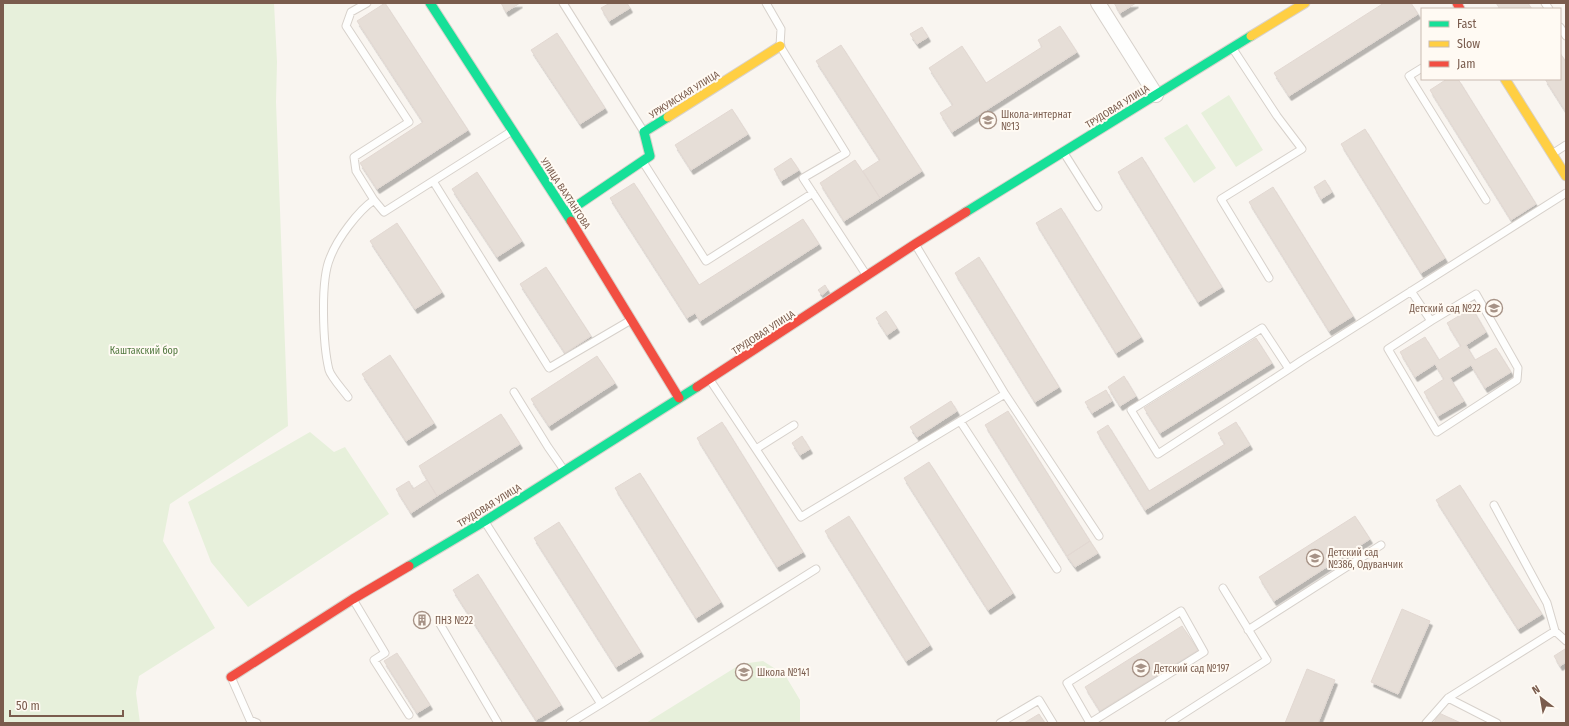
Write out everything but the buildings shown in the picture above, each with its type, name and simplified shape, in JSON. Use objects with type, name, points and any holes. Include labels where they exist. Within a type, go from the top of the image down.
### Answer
[{"type":"street","name":"УЛИЦА ВАХТАНГОВА","points":[[430,3],[566,213],[679,398]]},
{"type":"street","points":[[1098,3],[1156,95]]},
{"type":"street","name":"ТРУДОВАЯ УЛИЦА","points":[[231,677],[353,599],[485,521],[565,471],[710,379],[915,244],[1305,3]]},
{"type":"street","name":"УРЖУМСКАЯ УЛИЦА","points":[[644,132],[780,46]]},
{"type":"street","points":[[1506,80],[1566,176]]},
{"type":"street","points":[[566,213],[650,156],[644,132]]},
{"type":"lane","points":[[367,3],[351,12],[346,26],[409,122],[354,157],[356,171],[374,200],[384,212],[512,130]]},
{"type":"lane","points":[[563,3],[644,132]]},
{"type":"lane","points":[[766,3],[781,29],[780,46],[846,153],[803,178],[867,276]]},
{"type":"lane","points":[[1232,48],[1277,116],[1302,149],[1221,199],[1268,278]]},
{"type":"lane","points":[[1421,69],[1409,76],[1486,200]]},
{"type":"lane","points":[[1552,154],[1566,145]]},
{"type":"lane","points":[[1063,152],[1098,207]]},
{"type":"lane","points":[[642,161],[706,260],[813,193]]},
{"type":"lane","points":[[433,181],[550,368],[632,320]]},
{"type":"lane","points":[[1289,369],[1262,328],[1131,410],[1158,454],[1566,193]]},
{"type":"lane","points":[[348,397],[329,371],[324,328],[325,282],[330,258],[341,238],[365,206],[374,200]]},
{"type":"lane","points":[[915,244],[1005,394],[1099,536]]},
{"type":"lane","points":[[1411,291],[1431,321]]},
{"type":"lane","points":[[1476,294],[1518,368],[1517,380],[1437,432],[1388,349],[1431,321],[1476,294]]},
{"type":"lane","points":[[710,379],[801,517],[1005,394]]},
{"type":"lane","points":[[514,392],[548,447],[565,471]]},
{"type":"lane","points":[[960,421],[1057,569]]},
{"type":"lane","points":[[756,449],[794,425]]},
{"type":"lane","points":[[1494,505],[1547,604],[1555,632],[1566,641]]},
{"type":"lane","points":[[485,521],[601,704]]},
{"type":"lane","points":[[1248,630],[1381,545]]},
{"type":"lane","points":[[570,723],[816,569]]},
{"type":"lane","points":[[1169,723],[1267,660],[1223,588]]},
{"type":"lane","points":[[353,599],[385,653],[374,660],[410,715]]},
{"type":"lane","points":[[1181,611],[1204,652],[1090,723],[1067,683],[1181,611]]},
{"type":"lane","points":[[440,624],[498,723]]},
{"type":"lane","points":[[1426,723],[1448,698],[1555,632]]},
{"type":"lane","points":[[231,677],[250,720],[257,723]]},
{"type":"lane","points":[[1448,698],[1497,723]]},
{"type":"lane","points":[[1000,723],[1039,700],[1053,723]]},
{"type":"green space","name":"Каштакский бор","points":[[3,3],[274,3],[277,62],[276,102],[288,426],[170,504],[163,541],[215,628],[139,676],[136,693],[140,723],[3,723]]},
{"type":"green space","points":[[1229,95],[1263,150],[1236,167],[1201,113]]},
{"type":"green space","points":[[1187,124],[1216,168],[1194,183],[1164,138]]},
{"type":"green space","points":[[310,432],[334,452],[345,447],[389,514],[248,607],[211,562],[188,502]]},
{"type":"green space","points":[[763,661],[785,675],[800,700],[800,723],[646,723],[741,664]]},
{"type":"traffic: fast","points":[[430,3],[571,221]]},
{"type":"traffic: fast","points":[[966,212],[1251,36]]},
{"type":"traffic: fast","points":[[566,213],[650,156],[644,132],[668,117]]},
{"type":"traffic: fast","points":[[409,566],[485,521],[697,387]]},
{"type":"traffic: slow","points":[[1251,36],[1305,3]]},
{"type":"traffic: slow","points":[[668,117],[780,46]]},
{"type":"traffic: slow","points":[[1506,80],[1566,176]]},
{"type":"traffic: jam","points":[[1457,3],[1460,8]]},
{"type":"traffic: jam","points":[[697,387],[966,212]]},
{"type":"traffic: jam","points":[[571,221],[679,398]]},
{"type":"traffic: jam","points":[[231,677],[353,599],[409,566]]},
{"type":"place","name":"Школа-интернат №13","points":[[988,120]]},
{"type":"place","name":"Детский сад №22","points":[[1494,308]]},
{"type":"place","name":"Детский сад №386, Одуванчик","points":[[1315,558]]},
{"type":"place","name":"ПНЗ №22","points":[[422,620]]},
{"type":"place","name":"Детский сад №197","points":[[1141,668]]},
{"type":"place","name":"Школа №141","points":[[744,672]]}]
